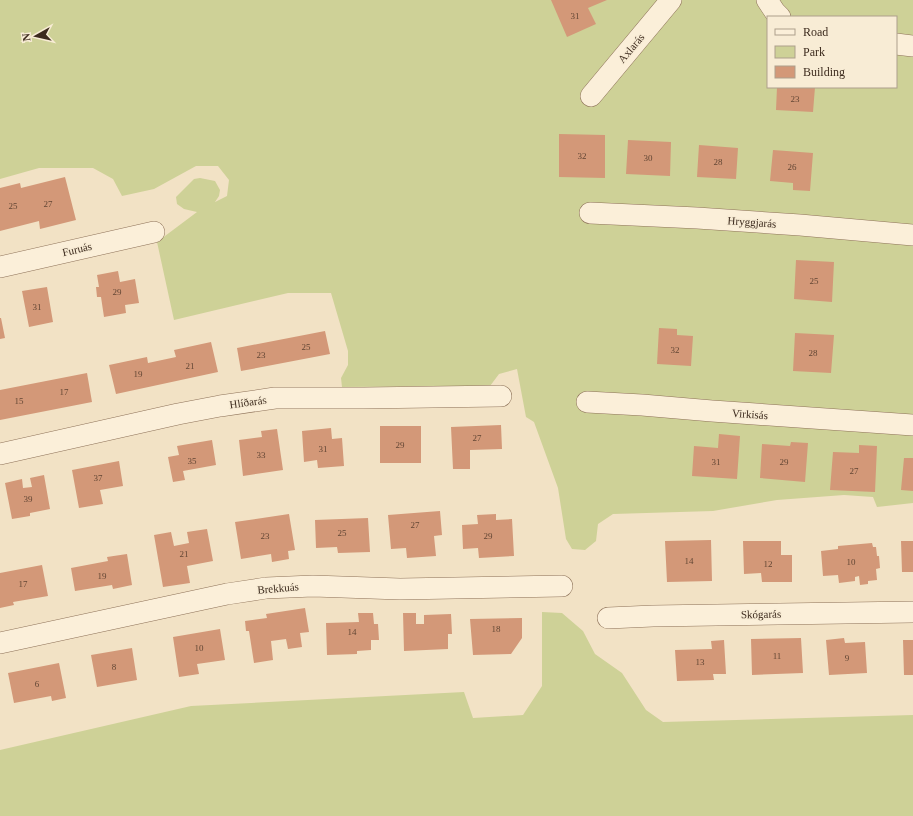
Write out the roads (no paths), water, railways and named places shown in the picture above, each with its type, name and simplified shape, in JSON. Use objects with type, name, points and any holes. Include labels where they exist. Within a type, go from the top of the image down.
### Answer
[{"type":"street","name":"Axlarás","points":[[590,96],[671,0]]},
{"type":"street","points":[[767,0],[779,16]]},
{"type":"street","points":[[897,44],[913,46]]},
{"type":"street","name":"Hryggjarás","points":[[590,212],[800,225],[913,235]]},
{"type":"street","name":"Furuás","points":[[0,267],[154,232]]},
{"type":"street","name":"Hlíðarás","points":[[0,454],[206,409],[275,398],[501,396]]},
{"type":"street","name":"Virkisás","points":[[587,402],[913,425]]},
{"type":"street","name":"Brekkuás","points":[[0,643],[227,594],[266,588],[313,586],[400,589],[562,586]]},
{"type":"street","name":"Skógarás","points":[[608,618],[913,612]]}]
